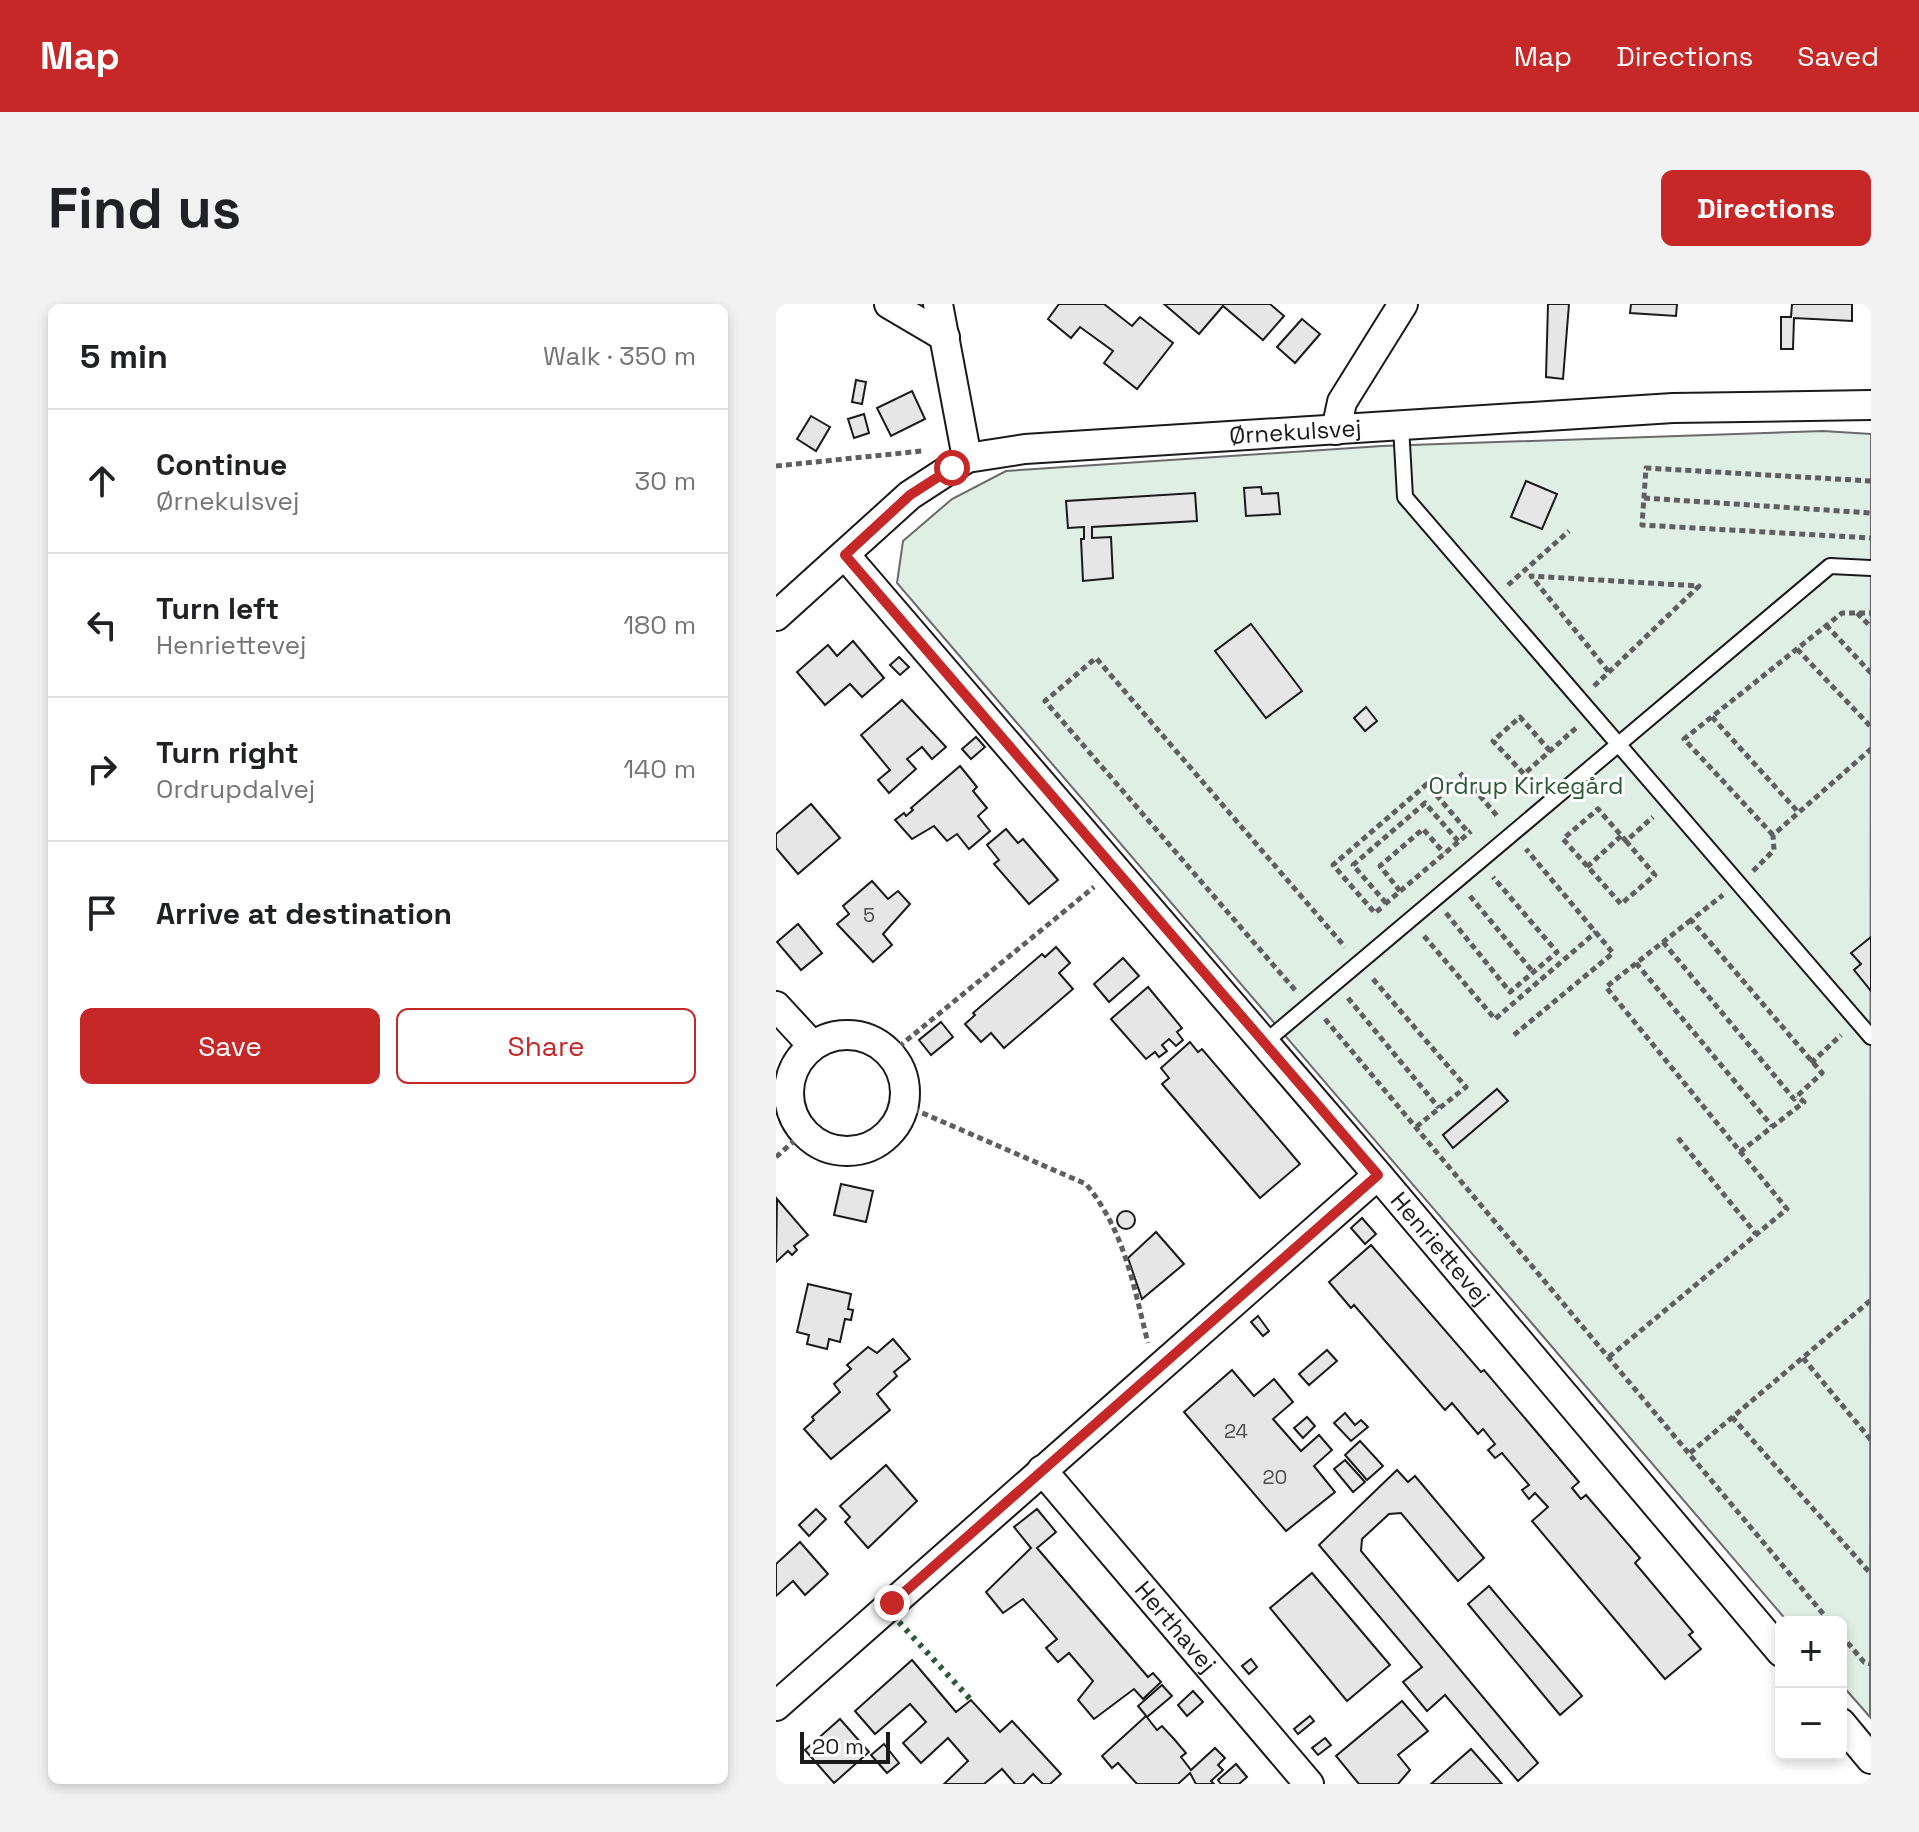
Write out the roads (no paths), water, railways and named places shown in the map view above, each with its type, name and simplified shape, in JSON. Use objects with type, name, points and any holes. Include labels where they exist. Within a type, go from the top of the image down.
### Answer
[{"type":"street","points":[[889,304],[945,337]]},
{"type":"street","points":[[938,304],[945,337],[959,463]]},
{"type":"street","points":[[1336,430],[1342,402],[1403,304]]},
{"type":"street","name":"Ørnekulsvej","points":[[776,616],[910,495],[959,463],[1025,449],[1673,408],[1871,405]]},
{"type":"street","name":"Henriettevej","points":[[845,555],[1378,1175],[1775,1645]]},
{"type":"street","points":[[776,1006],[812,1045]]},
{"type":"street","points":[[861,1036],[891,1053],[905,1087],[904,1105],[898,1122],[887,1136],[854,1151],[835,1151],[803,1133],[793,1116],[788,1097],[794,1069],[812,1045],[827,1037],[861,1036]]},
{"type":"street","points":[[776,1706],[1378,1175]]},
{"type":"street","name":"Herthavej","points":[[1042,1470],[1309,1784]]},
{"type":"street","points":[[1847,1730],[1871,1759]]},
{"type":"lane","points":[[1401,426],[1405,497],[1871,1037]]},
{"type":"lane","points":[[1264,1043],[1830,566],[1871,568]]},
{"type":"park label","name":"Ordrup Kirkegård","points":[[1526,786]]}]
